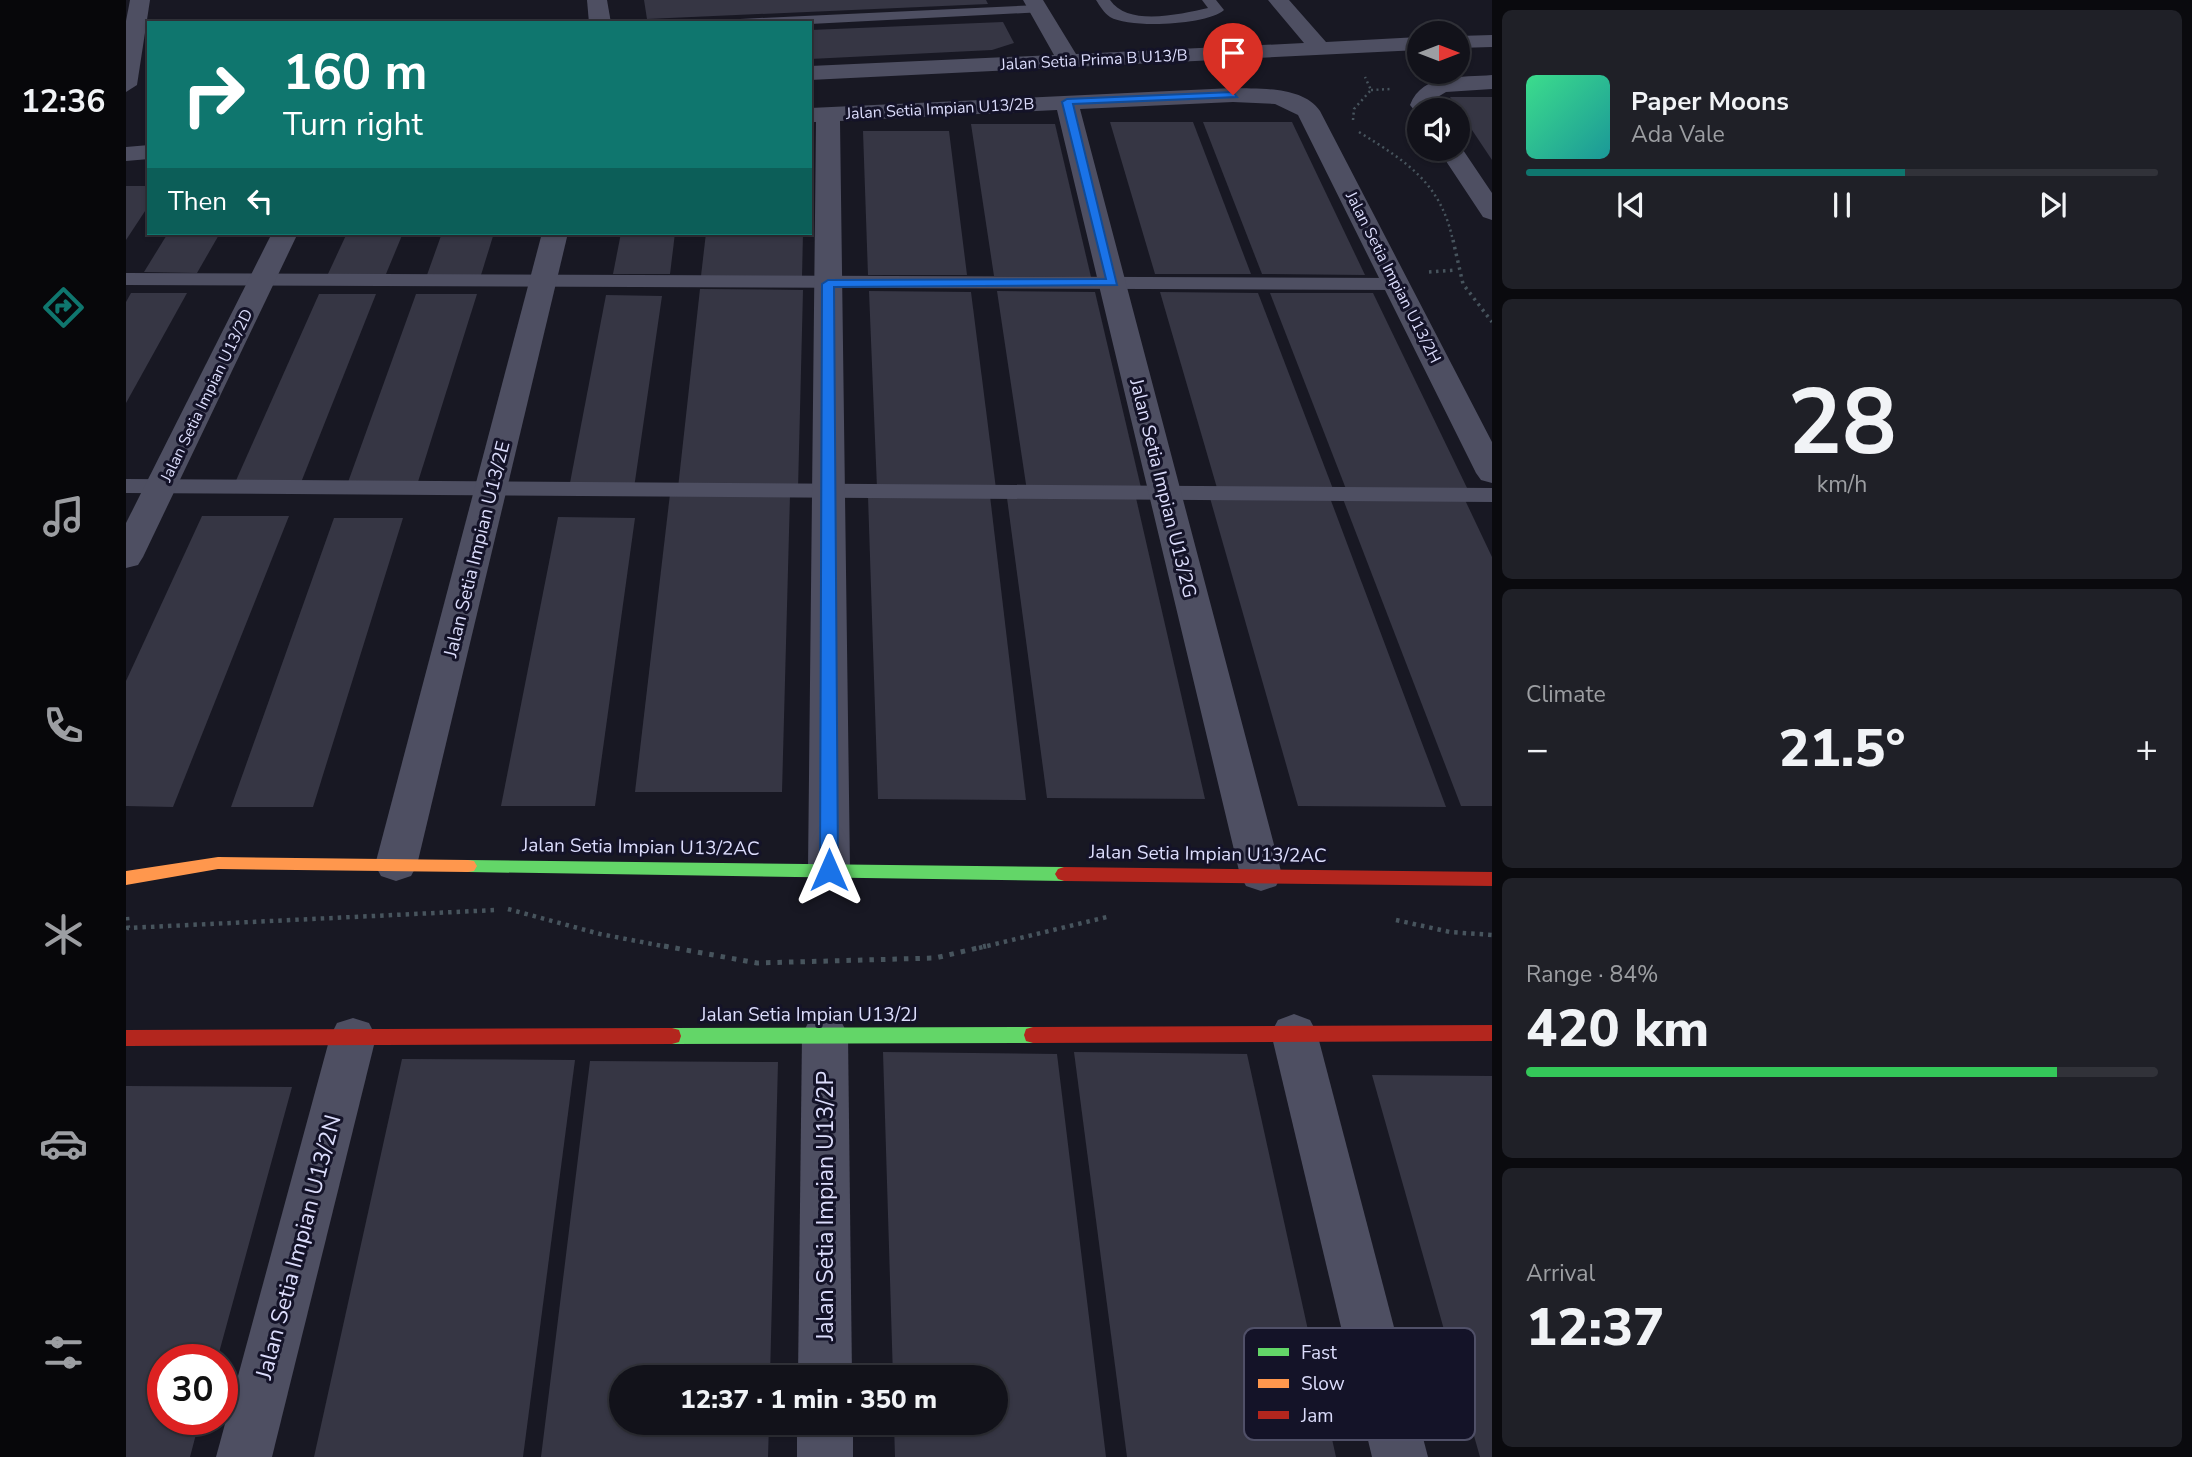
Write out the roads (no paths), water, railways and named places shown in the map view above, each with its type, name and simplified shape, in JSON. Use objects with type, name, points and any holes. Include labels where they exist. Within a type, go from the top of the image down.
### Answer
[{"type":"street","points":[[130,98],[140,0]]},
{"type":"street","points":[[597,0],[600,21]]},
{"type":"street","points":[[1278,0],[1321,49]]},
{"type":"street","points":[[1035,5],[1069,61]]},
{"type":"street","points":[[1470,42],[1492,41]]},
{"type":"street","name":"Jalan Setia Prima B U13/B","points":[[812,73],[1407,45]]},
{"type":"street","points":[[1425,98],[1426,94],[1441,86],[1492,82]]},
{"type":"street","name":"Jalan Setia Impian U13/2B","points":[[819,115],[1233,95],[1279,97]]},
{"type":"street","name":"Jalan Setia Impian U13/2H","points":[[1279,97],[1308,111],[1492,473]]},
{"type":"street","name":"Jalan Setia Impian U13/2G","points":[[1067,102],[1261,875]]},
{"type":"street","points":[[819,115],[828,284],[829,870]]},
{"type":"street","points":[[126,154],[147,152]]},
{"type":"street","points":[[1458,161],[1492,212]]},
{"type":"street","name":"Jalan Setia Impian U13/2D","points":[[126,557],[284,235]]},
{"type":"street","name":"Jalan Setia Impian U13/2E","points":[[396,865],[555,235]]},
{"type":"street","name":"Jalan Setia Impian U13/2AC","points":[[126,878],[218,863],[1492,879]]},
{"type":"street","name":"Jalan Setia Impian U13/2J","points":[[126,1038],[1492,1032]]},
{"type":"street","points":[[1294,1033],[1368,1328]]},
{"type":"street","name":"Jalan Setia Impian U13/2P","points":[[825,1035],[825,1365]]},
{"type":"street","name":"Jalan Setia Impian U13/2N","points":[[244,1457],[353,1037]]},
{"type":"street","points":[[825,1435],[825,1457]]},
{"type":"street","points":[[1397,1440],[1401,1457]]},
{"type":"lane","points":[[1103,0],[1112,12],[1123,16],[1196,18],[1217,10],[1209,0]]},
{"type":"lane","points":[[773,21],[1035,5]]},
{"type":"lane","points":[[126,279],[543,283],[1398,284]]},
{"type":"lane","points":[[126,486],[1492,495]]}]
